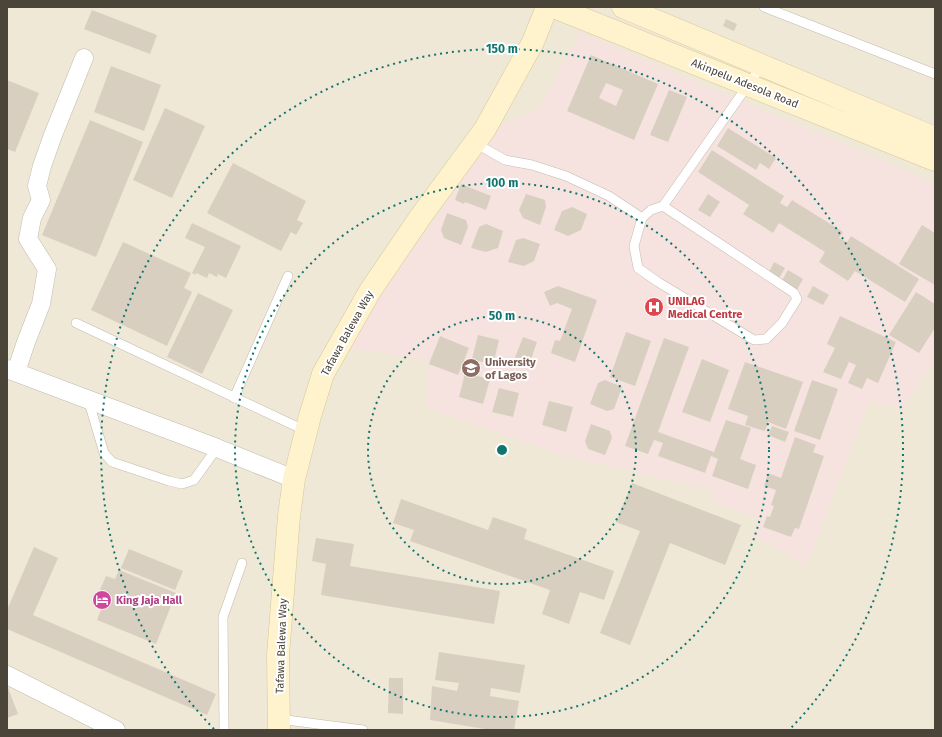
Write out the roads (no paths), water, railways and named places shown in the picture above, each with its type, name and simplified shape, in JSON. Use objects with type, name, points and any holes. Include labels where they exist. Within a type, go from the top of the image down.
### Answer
[{"type":"street","name":"Tafawa Balewa Way","points":[[279,724],[278,655],[289,516],[294,479],[306,431],[323,374],[366,297],[421,216],[485,129],[533,42],[547,7]]},
{"type":"street","name":"Akinpelu Adesola Road","points":[[554,7],[935,160]]},
{"type":"street","name":"Akinpelu Adesola Road","points":[[623,7],[935,138]]},
{"type":"street","points":[[84,58],[52,135],[42,166],[38,186],[41,200],[32,218],[28,238],[47,269],[41,304],[26,342],[12,371],[217,448],[294,479]]},
{"type":"street","points":[[7,675],[116,730]]},
{"type":"lane","points":[[764,7],[935,74]]},
{"type":"lane","points":[[663,206],[794,292],[796,299],[782,323],[766,339],[754,340],[658,282],[638,268],[634,246],[642,218],[650,210],[663,206],[762,65]]},
{"type":"lane","points":[[475,143],[505,160],[532,165],[566,176],[609,196],[642,218]]},
{"type":"lane","points":[[234,398],[288,276]]},
{"type":"lane","points":[[76,323],[306,431]]},
{"type":"lane","points":[[88,400],[104,453],[112,462],[182,484],[194,480],[217,448]]},
{"type":"lane","points":[[224,730],[223,617],[242,563]]},
{"type":"lane","points":[[279,724],[363,730]]},
{"type":"place","name":"UNILAG Medical Centre","points":[[654,307]]},
{"type":"place","name":"University of Lagos","points":[[471,368]]},
{"type":"place","name":"King Jaja Hall","points":[[102,600]]}]
